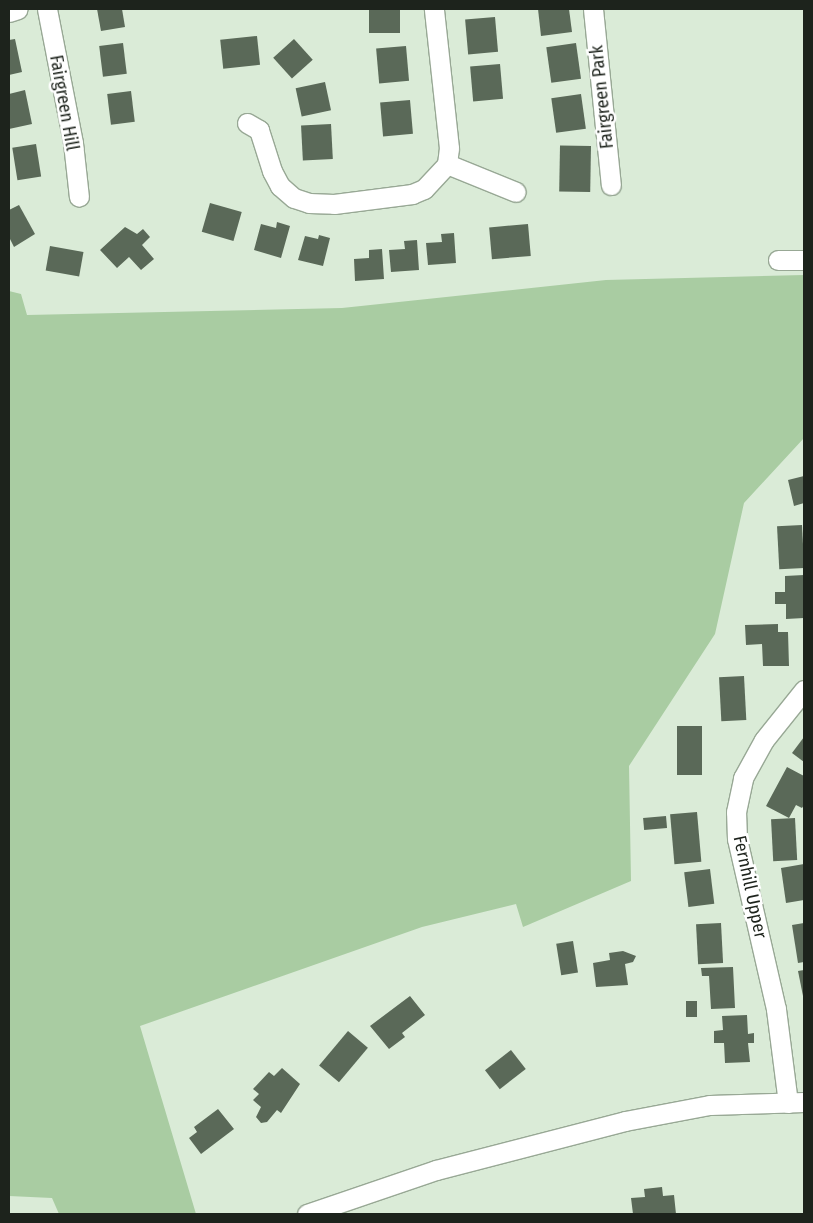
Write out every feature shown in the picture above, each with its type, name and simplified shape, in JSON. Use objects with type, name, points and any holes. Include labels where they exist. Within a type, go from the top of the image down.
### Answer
[{"type":"street","points":[[9,12],[18,9]]},
{"type":"street","name":"Fairgreen Hill","points":[[47,9],[73,143],[78,197]]},
{"type":"street","points":[[247,123],[259,130],[280,186],[294,198],[309,203],[334,204],[412,194],[437,178],[447,164],[450,148],[434,9]]},
{"type":"street","name":"Fairgreen Park","points":[[593,9],[611,185]]},
{"type":"street","points":[[447,164],[516,192]]},
{"type":"street","points":[[778,260],[804,260]]},
{"type":"street","name":"Fernhill Upper","points":[[796,1103],[737,839],[736,812],[743,778],[764,740],[804,690]]},
{"type":"street","points":[[307,1214],[436,1170],[624,1121],[710,1105],[796,1103]]},
{"type":"green space","points":[[804,275],[804,438],[744,503],[715,634],[629,766],[631,881],[523,927],[516,904],[422,927],[140,1026],[196,1214],[59,1214],[52,1198],[9,1196],[9,291],[21,294],[27,315],[342,308],[606,280]]},
{"type":"building","points":[[97,9],[122,9],[125,27],[101,31]]},
{"type":"building","points":[[369,9],[400,9],[400,33],[369,33]]},
{"type":"building","points":[[538,9],[569,9],[572,32],[541,36]]},
{"type":"building","points":[[495,17],[498,52],[468,54],[465,20]]},
{"type":"building","points":[[257,36],[260,65],[223,69],[220,40]]},
{"type":"building","points":[[15,39],[22,72],[9,75],[9,40]]},
{"type":"building","points":[[294,39],[313,60],[292,79],[273,58]]},
{"type":"building","points":[[123,43],[127,74],[103,77],[99,46]]},
{"type":"building","points":[[576,43],[581,79],[551,83],[546,47]]},
{"type":"building","points":[[406,46],[409,81],[379,83],[376,49]]},
{"type":"building","points":[[500,64],[503,99],[473,101],[470,67]]},
{"type":"building","points":[[325,82],[331,110],[302,117],[296,88]]},
{"type":"building","points":[[25,90],[32,124],[9,129],[9,94]]},
{"type":"building","points":[[131,91],[135,122],[111,125],[107,94]]},
{"type":"building","points":[[581,94],[586,129],[556,133],[551,98]]},
{"type":"building","points":[[410,100],[413,134],[383,136],[380,103]]},
{"type":"building","points":[[331,124],[333,159],[303,161],[301,126]]},
{"type":"building","points":[[36,144],[41,177],[17,180],[12,148]]},
{"type":"building","points":[[560,145],[591,146],[590,192],[559,191]]},
{"type":"building","points":[[210,203],[242,212],[233,241],[202,232]]},
{"type":"building","points":[[19,205],[35,234],[14,247],[9,237],[9,210]]},
{"type":"building","points":[[277,222],[290,226],[281,258],[254,250],[261,224],[276,228]]},
{"type":"building","points":[[528,224],[531,256],[492,259],[489,227]]},
{"type":"building","points":[[125,227],[137,234],[143,229],[150,237],[142,245],[154,259],[141,270],[129,257],[117,268],[100,250]]},
{"type":"building","points":[[454,233],[456,263],[428,265],[426,243],[442,242],[441,234]]},
{"type":"building","points":[[319,235],[330,238],[323,266],[298,260],[305,236],[318,239]]},
{"type":"building","points":[[417,240],[419,270],[391,272],[389,250],[405,249],[404,241]]},
{"type":"building","points":[[50,246],[83,252],[79,277],[46,271]]},
{"type":"building","points":[[382,249],[384,279],[355,281],[354,259],[369,258],[369,250]]},
{"type":"building","points":[[804,476],[804,503],[794,506],[788,480]]},
{"type":"building","points":[[802,525],[804,568],[779,569],[777,526]]},
{"type":"building","points":[[804,575],[804,618],[786,619],[786,604],[775,604],[775,592],[785,592],[785,576]]},
{"type":"building","points":[[778,624],[778,632],[788,632],[789,666],[763,666],[762,644],[746,645],[745,625]]},
{"type":"building","points":[[744,676],[746,720],[721,721],[719,677]]},
{"type":"building","points":[[677,726],[702,726],[702,775],[677,775]]},
{"type":"building","points":[[804,737],[804,762],[792,753]]},
{"type":"building","points":[[787,767],[804,776],[804,805],[802,808],[796,805],[789,818],[766,806]]},
{"type":"building","points":[[697,812],[701,862],[674,864],[670,814]]},
{"type":"building","points":[[666,816],[667,828],[644,830],[643,818]]},
{"type":"building","points":[[795,818],[797,860],[773,861],[771,819]]},
{"type":"building","points":[[804,864],[804,900],[786,903],[781,868]]},
{"type":"building","points":[[710,869],[714,904],[688,907],[684,872]]},
{"type":"building","points":[[721,923],[723,963],[698,964],[696,924]]},
{"type":"building","points":[[804,923],[804,962],[798,963],[792,925]]},
{"type":"building","points":[[573,941],[578,973],[561,975],[556,944]]},
{"type":"building","points":[[623,951],[636,956],[633,962],[625,964],[628,985],[596,987],[593,963],[610,960],[609,953]]},
{"type":"building","points":[[733,967],[735,1008],[711,1009],[709,976],[702,976],[701,968]]},
{"type":"building","points":[[804,970],[804,996],[803,996],[798,971]]},
{"type":"building","points":[[410,996],[425,1015],[402,1033],[405,1037],[389,1049],[370,1026]]},
{"type":"building","points":[[686,1001],[697,1001],[697,1017],[686,1017]]},
{"type":"building","points":[[747,1015],[748,1034],[754,1033],[754,1043],[748,1043],[750,1062],[725,1063],[724,1043],[714,1043],[714,1031],[723,1030],[722,1016]]},
{"type":"building","points":[[348,1031],[368,1048],[339,1082],[319,1065]]},
{"type":"building","points":[[511,1050],[526,1069],[500,1089],[485,1070]]},
{"type":"building","points":[[282,1068],[300,1084],[281,1113],[277,1110],[267,1122],[261,1123],[256,1117],[261,1107],[253,1100],[259,1094],[253,1089],[269,1072],[274,1076]]},
{"type":"building","points":[[218,1109],[234,1129],[201,1154],[189,1138],[197,1132],[194,1127]]},
{"type":"building","points":[[662,1187],[663,1196],[674,1195],[676,1214],[633,1214],[631,1198],[645,1197],[644,1189]]}]
